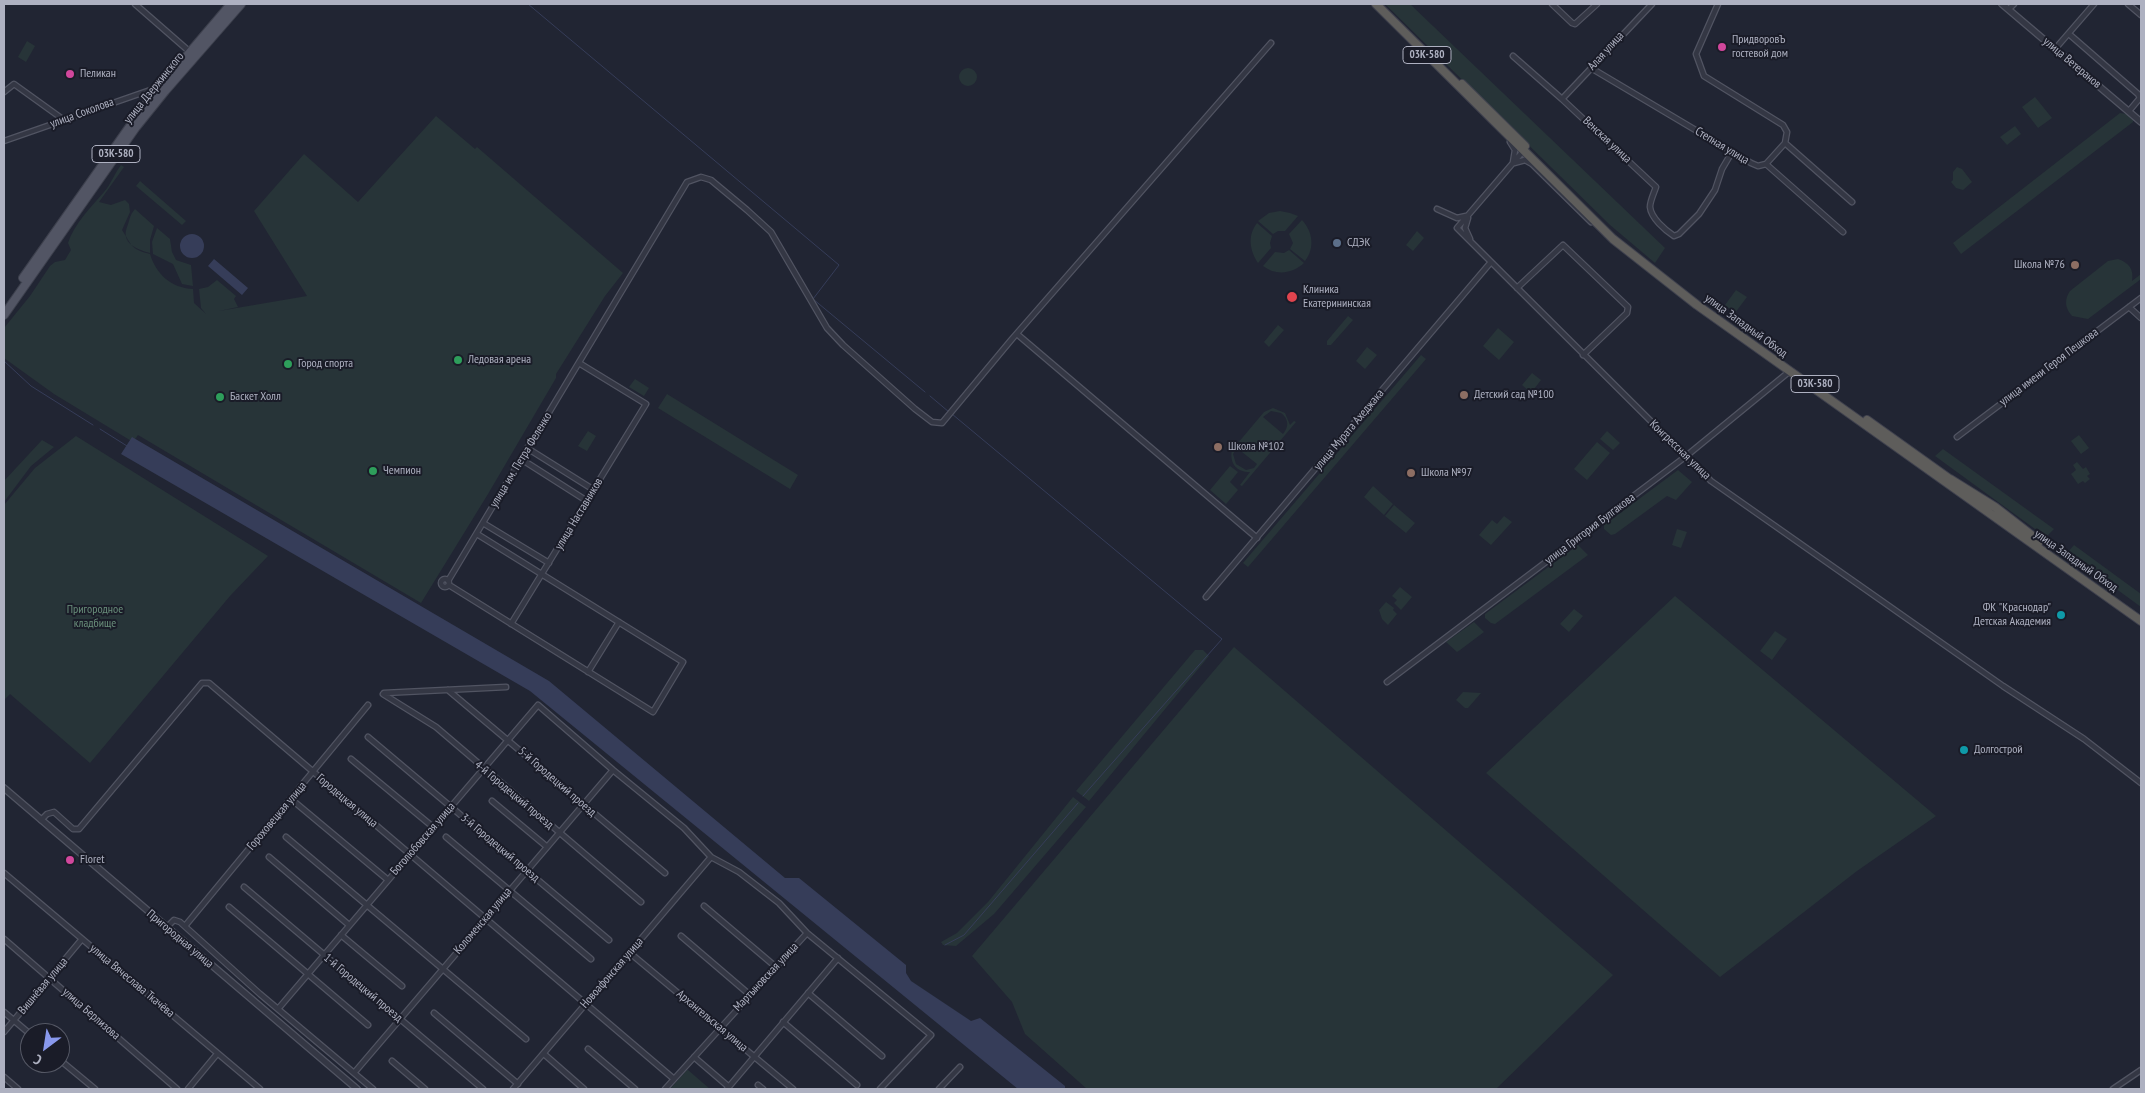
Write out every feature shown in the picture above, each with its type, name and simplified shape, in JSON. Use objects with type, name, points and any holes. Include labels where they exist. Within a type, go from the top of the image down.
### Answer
[{"type":"highway","name":"улица Западный Обход","points":[[1376,4],[1449,78],[1602,224],[1657,270],[1716,315],[1950,479],[2141,617]]},
{"type":"highway","name":"улица Западный Обход","points":[[1382,4],[1628,253],[2141,621]]},
{"type":"main road","name":"улица Дзержинского","points":[[4,315],[122,136],[160,86],[231,4]]},
{"type":"main road","name":"улица Дзержинского","points":[[4,306],[150,108],[241,4]]},
{"type":"street","points":[[135,4],[190,52]]},
{"type":"street","points":[[1552,4],[1572,23],[1576,24],[1597,4]]},
{"type":"street","name":"Алая улица","points":[[1562,99],[1652,4]]},
{"type":"street","points":[[1718,4],[1696,54],[1704,76],[1783,125],[1788,132],[1785,143],[1766,164]]},
{"type":"street","name":"улица Ветеранов","points":[[2004,4],[2011,7],[2056,49],[2141,120]]},
{"type":"street","points":[[2056,49],[2094,4]]},
{"type":"street","points":[[2128,4],[2141,15]]},
{"type":"street","points":[[2069,34],[2138,94],[2140,98],[2130,110]]},
{"type":"street","points":[[1257,538],[1017,334],[1271,43]]},
{"type":"street","name":"Венская улица","points":[[1513,56],[1656,187],[1650,206],[1652,214],[1666,231],[1674,236],[1680,234],[1699,214],[1715,190],[1722,169],[1732,152]]},
{"type":"street","name":"Степная улица","points":[[1590,68],[1732,152],[1758,166],[1766,164],[1843,232]]},
{"type":"street","points":[[1449,78],[1458,90],[1512,144],[1515,150],[1513,163]]},
{"type":"street","points":[[4,92],[14,84],[64,120]]},
{"type":"street","name":"улица Соколова","points":[[4,141],[160,86]]},
{"type":"street","points":[[1785,143],[1852,202]]},
{"type":"street","points":[[1472,243],[1465,228],[1469,214],[1525,150]]},
{"type":"street","points":[[1513,163],[1525,160],[1532,164],[1584,216],[1628,253]]},
{"type":"street","name":"улица им. Петра Феленко","points":[[511,624],[449,583],[687,182],[701,177],[711,180],[771,232],[827,328],[843,345],[932,422],[942,423],[1017,334]]},
{"type":"street","points":[[1438,209],[1457,218],[1469,214]]},
{"type":"street","name":"Конгрессная улица","points":[[1469,214],[1457,228],[1685,457],[1727,494],[2003,686],[2084,739],[2141,783]]},
{"type":"street","points":[[1517,288],[1563,245],[1628,308],[1627,313],[1583,354]]},
{"type":"street","name":"улица Мурата Ахеджака","points":[[1206,597],[1491,262]]},
{"type":"street","name":"улица имени Героя Пешкова","points":[[1957,437],[2141,298]]},
{"type":"street","points":[[2128,307],[2141,318]]},
{"type":"street","name":"улица Наставников","points":[[511,624],[646,404],[579,363]]},
{"type":"street","name":"улица Григория Булгакова","points":[[1387,682],[1685,457],[1790,371]]},
{"type":"street","points":[[528,448],[594,490]]},
{"type":"street","points":[[521,459],[587,501]]},
{"type":"street","points":[[483,523],[549,563]]},
{"type":"street","points":[[477,534],[684,662],[653,712],[511,624]]},
{"type":"street","points":[[588,672],[619,622]]},
{"type":"street","name":"Городецкая улица","points":[[41,820],[47,814],[54,812],[73,829],[80,829],[202,682],[209,683],[674,1079]]},
{"type":"street","points":[[448,690],[506,687]]},
{"type":"street","name":"4-й Городецкий проезд","points":[[448,690],[383,694],[436,727],[641,902]]},
{"type":"street","name":"5-й Городецкий проезд","points":[[448,690],[665,873]]},
{"type":"street","name":"Гороховецкая улица","points":[[185,926],[368,705]]},
{"type":"street","name":"Боголюбовская улица","points":[[278,1009],[538,705],[612,770]]},
{"type":"street","name":"3-й Городецкий проезд","points":[[368,737],[609,940]]},
{"type":"street","points":[[351,759],[433,827]]},
{"type":"street","points":[[612,770],[684,828],[710,857],[739,872],[779,903],[807,932],[931,1035],[880,1089]]},
{"type":"street","name":"Коломенская улица","points":[[354,1074],[612,770]]},
{"type":"street","name":"Пригородная улица","points":[[4,788],[355,1088]]},
{"type":"street","points":[[291,799],[388,880]]},
{"type":"street","points":[[492,801],[546,846]]},
{"type":"street","points":[[286,837],[526,1039]]},
{"type":"street","points":[[446,837],[590,959]]},
{"type":"street","points":[[269,857],[350,925]]},
{"type":"street","name":"Новоафонская улица","points":[[513,1089],[710,857]]},
{"type":"street","name":"улица Вячеслава Ткачёва","points":[[4,873],[260,1089]]},
{"type":"street","name":"1-й Городецкий проезд","points":[[244,887],[483,1089]]},
{"type":"street","points":[[704,906],[776,966]]},
{"type":"street","points":[[228,907],[368,1025]]},
{"type":"street","points":[[167,927],[174,920],[185,926],[260,994],[373,1089]]},
{"type":"street","name":"Мартыновская улица","points":[[665,1089],[807,932]]},
{"type":"street","points":[[341,935],[402,986]]},
{"type":"street","points":[[681,936],[750,995]]},
{"type":"street","name":"улица Берлизова","points":[[4,939],[177,1089]]},
{"type":"street","name":"Вишнёвая улица","points":[[4,1032],[82,939]]},
{"type":"street","name":"Архангельская улица","points":[[630,953],[793,1089]]},
{"type":"street","points":[[694,1057],[728,1088],[838,958]]},
{"type":"street","points":[[808,993],[882,1056]]},
{"type":"street","points":[[254,1001],[260,994]]},
{"type":"street","points":[[4,1012],[20,1025]]},
{"type":"street","points":[[434,1013],[518,1084]]},
{"type":"street","points":[[783,1022],[857,1085]]},
{"type":"street","points":[[588,1049],[635,1089]]},
{"type":"street","points":[[188,1089],[218,1054]]},
{"type":"street","points":[[544,1054],[584,1089]]},
{"type":"street","points":[[392,1061],[425,1089]]},
{"type":"street","points":[[939,1089],[960,1067]]},
{"type":"street","points":[[70,1068],[95,1089]]},
{"type":"street","points":[[2113,1089],[2141,1070]]},
{"type":"street","points":[[4,1077],[18,1089]]},
{"type":"street","points":[[355,1088],[360,1079]]},
{"type":"street","points":[[758,1085],[763,1089]]},
{"type":"green space","points":[[1385,4],[1410,4],[1665,248],[1655,263],[1610,225]]},
{"type":"green space","points":[[27,41],[35,46],[26,62],[18,57]]},
{"type":"green space","points":[[968,68],[974,71],[977,77],[974,83],[968,86],[962,83],[959,77],[962,71]]},
{"type":"green space","points":[[2035,97],[2052,118],[2038,128],[2022,107]]},
{"type":"green space","points":[[2120,113],[2134,115],[2133,122],[1961,254],[1953,243]]},
{"type":"green space","name":"Город спорта","points":[[436,116],[475,149],[477,147],[623,273],[605,296],[556,374],[556,378],[488,494],[421,603],[138,435],[133,442],[54,394],[4,358],[4,328],[30,296],[50,266],[55,262],[65,260],[71,250],[68,243],[74,229],[106,189],[121,165],[124,167],[99,202],[111,205],[125,200],[129,204],[130,212],[122,230],[130,243],[135,248],[150,254],[160,274],[171,283],[193,289],[194,303],[206,314],[201,308],[199,289],[208,287],[217,280],[236,296],[234,299],[238,307],[219,311],[307,296],[254,211],[304,154],[358,202]]},
{"type":"green space","points":[[2015,126],[2021,134],[2007,145],[2000,137]]},
{"type":"green space","points":[[1957,167],[1962,169],[1972,182],[1963,190],[1956,188],[1951,182],[1953,180],[1953,172]]},
{"type":"green space","points":[[140,181],[186,221],[182,225],[136,186]]},
{"type":"green space","points":[[135,209],[154,226],[150,240],[150,253],[135,247],[126,237],[127,227]]},
{"type":"green space","points":[[1280,211],[1298,216],[1285,231],[1278,231],[1273,234],[1258,221],[1269,213]]},
{"type":"green space","points":[[1302,220],[1309,230],[1311,240],[1310,251],[1305,261],[1290,249],[1293,243],[1289,234]]},
{"type":"green space","points":[[1257,223],[1272,236],[1271,248],[1258,263],[1253,254],[1251,243],[1252,233]]},
{"type":"green space","points":[[157,228],[170,239],[172,252],[176,260],[191,265],[193,286],[182,284],[173,264],[153,254],[152,242]]},
{"type":"green space","points":[[1417,231],[1424,238],[1413,251],[1406,245]]},
{"type":"green space","points":[[1289,250],[1304,263],[1294,270],[1284,272],[1273,271],[1263,266],[1275,252],[1284,253]]},
{"type":"green space","points":[[2118,259],[2130,267],[2132,281],[2141,274],[2141,279],[2088,319],[2072,316],[2066,304],[2070,291],[2108,261]]},
{"type":"green space","points":[[1736,290],[1747,297],[1735,313],[1725,305]]},
{"type":"green space","points":[[1348,316],[1353,320],[1331,345],[1327,345],[1327,341]]},
{"type":"green space","points":[[1278,325],[1284,330],[1269,347],[1264,342]]},
{"type":"green space","points":[[1498,328],[1514,342],[1499,360],[1483,346]]},
{"type":"green space","points":[[1367,347],[1377,355],[1365,369],[1356,361]]},
{"type":"green space","points":[[1421,355],[1426,359],[1248,567],[1243,563]]},
{"type":"green space","points":[[1532,373],[1541,380],[1531,393],[1522,385]]},
{"type":"green space","points":[[635,379],[649,388],[644,396],[629,387]]},
{"type":"green space","points":[[667,394],[798,475],[790,489],[658,408]]},
{"type":"green space","points":[[1273,408],[1285,413],[1290,425],[1294,421],[1296,422],[1242,486],[1240,485],[1250,472],[1241,471],[1235,466],[1231,455],[1232,450],[1264,412]],"holes":[[[1271,411],[1281,413],[1286,418],[1287,426],[1283,434],[1263,417]],[[1237,448],[1257,464],[1254,468],[1246,470],[1236,464],[1233,454]]]},
{"type":"green space","points":[[588,431],[596,436],[587,451],[578,446]]},
{"type":"green space","points":[[1607,431],[1620,443],[1613,450],[1600,439]]},
{"type":"green space","points":[[2079,435],[2089,448],[2081,454],[2071,441]]},
{"type":"green space","name":"Пригородное кладбище","points":[[76,436],[268,556],[230,596],[90,763],[10,694],[4,700],[4,505],[35,468]]},
{"type":"green space","points":[[42,440],[54,447],[31,466],[4,502],[4,481]]},
{"type":"green space","points":[[1597,442],[1610,453],[1587,480],[1574,469]]},
{"type":"green space","points":[[1943,449],[2054,529],[2046,537],[1935,456]]},
{"type":"green space","points":[[2077,462],[2083,469],[2086,467],[2090,474],[2087,476],[2090,479],[2085,483],[2083,481],[2078,484],[2071,474],[2076,470],[2073,465]]},
{"type":"green space","points":[[1230,466],[1238,472],[1230,482],[1238,490],[1226,504],[1210,490]]},
{"type":"green space","points":[[1678,470],[1692,482],[1676,500],[1667,496],[1615,534],[1611,535],[1604,529],[1604,525]]},
{"type":"green space","points":[[1373,486],[1393,504],[1384,515],[1364,497]]},
{"type":"green space","points":[[1394,505],[1415,523],[1406,533],[1385,516]]},
{"type":"green space","points":[[1504,516],[1512,522],[1491,545],[1479,535],[1492,520],[1497,524]]},
{"type":"green space","points":[[1677,529],[1687,532],[1681,548],[1672,545]]},
{"type":"green space","points":[[1578,545],[1588,555],[1495,624],[1485,618],[1485,614]]},
{"type":"green space","points":[[2074,545],[2141,594],[2141,607],[2067,553]]},
{"type":"green space","points":[[1400,587],[1412,597],[1401,610],[1394,603],[1397,600],[1392,596]]},
{"type":"green space","points":[[1675,596],[1936,816],[1857,871],[1720,977],[1486,773]]},
{"type":"green space","points":[[1386,602],[1394,608],[1393,610],[1397,614],[1388,625],[1382,619],[1379,610]]},
{"type":"green space","points":[[1574,609],[1583,616],[1569,632],[1560,624]]},
{"type":"green space","points":[[1474,622],[1484,632],[1457,652],[1446,642]]},
{"type":"green space","points":[[1775,631],[1787,639],[1772,660],[1760,651]]},
{"type":"green space","points":[[1234,647],[1613,975],[1496,1089],[1087,1089],[1025,1034],[1012,1002],[972,956]]},
{"type":"green space","points":[[1195,650],[1203,650],[1209,656],[1089,801],[1076,791]]},
{"type":"green space","points":[[1463,692],[1481,693],[1468,708],[1465,708],[1456,700]]},
{"type":"green space","points":[[1073,797],[1086,807],[994,914],[956,946],[943,945],[941,942],[957,933],[988,902]]},
{"type":"green space","points":[[688,1070],[710,1089],[670,1089]]},
{"type":"water","points":[[192,234],[197,235],[203,241],[203,251],[197,257],[192,258],[187,257],[181,251],[180,246],[181,241],[187,235]]},
{"type":"water","points":[[214,259],[248,288],[242,295],[208,266]]},
{"type":"water","points":[[132,437],[549,681],[785,878],[799,878],[906,965],[906,973],[911,981],[971,1021],[980,1018],[1065,1086],[1065,1089],[1018,1089],[530,691],[121,454]]},
{"type":"waterway","points":[[528,4],[839,265],[813,299],[925,392]]},
{"type":"waterway","points":[[4,361],[31,386],[93,425]]},
{"type":"waterway","points":[[930,396],[949,412]]},
{"type":"waterway","points":[[952,414],[1222,639],[1083,796]]},
{"type":"waterway","points":[[100,429],[127,446]]},
{"type":"waterway","points":[[945,945],[964,935],[1078,803]]},
{"type":"place","name":"ПридворовЪ гостевой дом","points":[[1722,47]]},
{"type":"place","name":"Пеликан","points":[[70,74]]},
{"type":"place","name":"СДЭК","points":[[1337,243]]},
{"type":"place","name":"Школа №76","points":[[2075,265]]},
{"type":"place","name":"Клиника Екатерининская","points":[[1292,297]]},
{"type":"place","name":"Ледовая арена","points":[[458,360]]},
{"type":"place","name":"Город спорта","points":[[288,364]]},
{"type":"place","name":"Детский сад №100","points":[[1464,395]]},
{"type":"place","name":"Баскет Холл","points":[[220,397]]},
{"type":"place","name":"Школа №102","points":[[1218,447]]},
{"type":"place","name":"Чемпион","points":[[373,471]]},
{"type":"place","name":"Школа №97","points":[[1411,473]]},
{"type":"place","name":"ФК \"Краснодар\" Детская Академия","points":[[2061,615]]},
{"type":"place","name":"Долгострой","points":[[1964,750]]},
{"type":"place","name":"Floret","points":[[70,860]]}]
